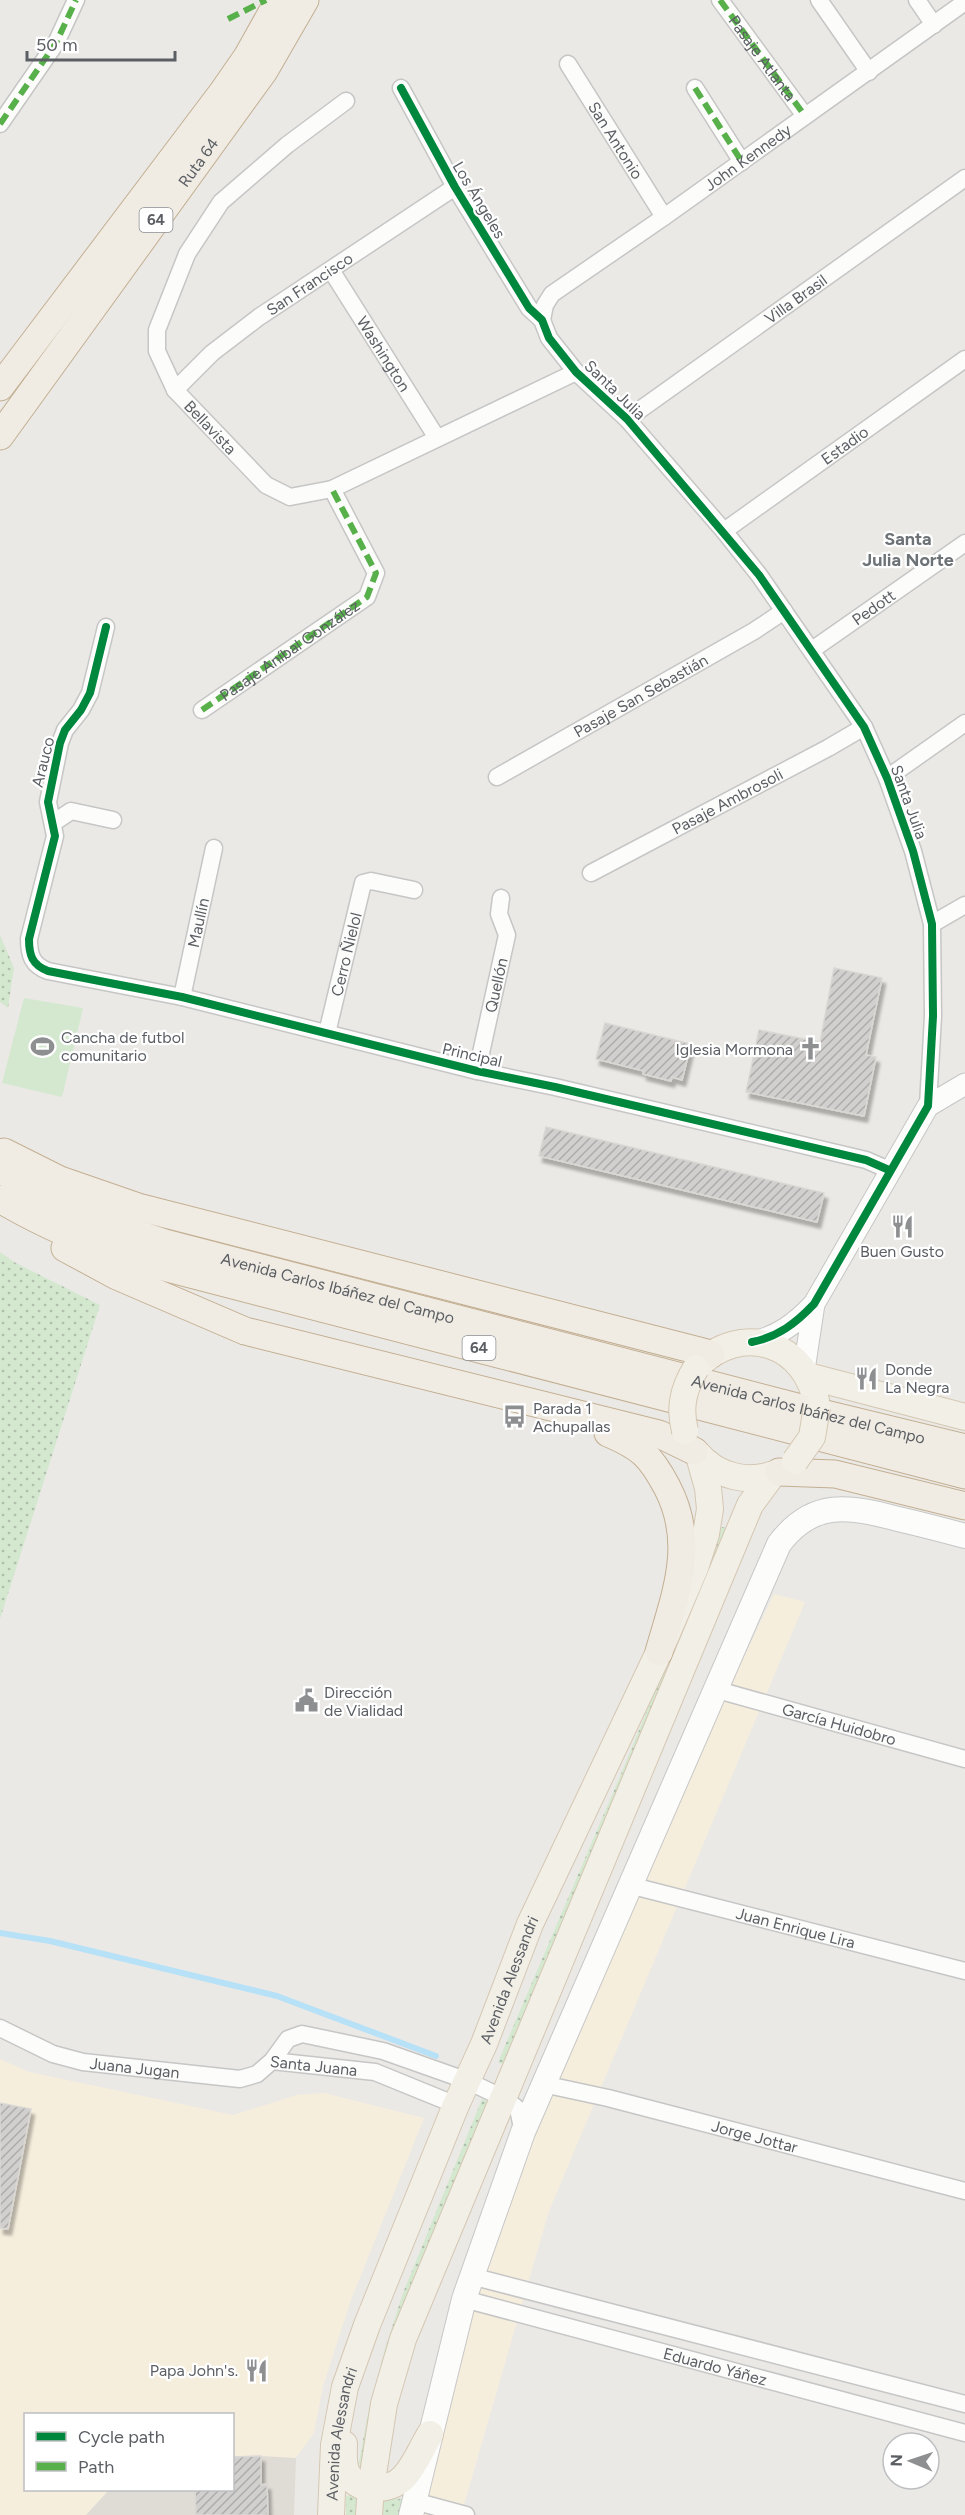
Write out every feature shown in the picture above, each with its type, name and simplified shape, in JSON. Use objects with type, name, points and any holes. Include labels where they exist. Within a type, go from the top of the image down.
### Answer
[{"type":"highway","name":"Ruta 64","points":[[0,387],[222,93],[247,57],[279,0]]},
{"type":"highway","name":"Ruta 64","points":[[0,436],[264,71],[305,0]]},
{"type":"highway","points":[[0,1150],[60,1180],[138,1207],[704,1361]]},
{"type":"highway","name":"Avenida Carlos Ibáñez del Campo","points":[[0,1168],[50,1199],[73,1210],[165,1243],[801,1408],[965,1448]]},
{"type":"highway","points":[[1,1199],[42,1232],[91,1264],[245,1331],[659,1434],[693,1446]]},
{"type":"highway","name":"Avenida Carlos Ibáñez del Campo","points":[[1,1199],[68,1234],[148,1263],[965,1475]]},
{"type":"highway","points":[[552,1408],[634,1444],[658,1469],[679,1512],[682,1531],[682,1564],[659,1652]]},
{"type":"highway","points":[[782,1469],[835,1474],[965,1506]]},
{"type":"main road","points":[[369,2515],[370,2487],[384,2404],[404,2339],[750,1505],[812,1437],[817,1407],[815,1391],[806,1373],[785,1352],[769,1345],[752,1342],[726,1346],[704,1361],[685,1388],[682,1398],[682,1420],[693,1446],[714,1469],[732,1477],[752,1479],[782,1469]]},
{"type":"main road","name":"Avenida Carlos Ibáñez del Campo","points":[[806,1373],[965,1417]]},
{"type":"main road","name":"Avenida Alessandri","points":[[331,2515],[334,2445],[345,2387],[396,2252],[468,2081],[530,1923],[659,1652],[695,1568],[706,1534],[710,1509],[708,1488],[693,1446]]},
{"type":"main road","points":[[412,2508],[464,2299],[523,2132],[628,1885],[778,1544],[786,1534],[806,1518],[832,1508],[850,1508],[965,1536]]},
{"type":"main road","points":[[345,2387],[346,2470],[354,2482],[370,2487],[389,2486],[405,2476],[430,2433]]},
{"type":"street","points":[[0,124],[56,43],[76,0]]},
{"type":"street","name":"Pasaje Atlanta","points":[[720,0],[805,116]]},
{"type":"street","points":[[819,0],[869,72]]},
{"type":"street","points":[[917,0],[934,25]]},
{"type":"street","name":"John Kennedy","points":[[542,320],[545,305],[552,294],[742,162],[965,2]]},
{"type":"street","name":"San Antonio","points":[[567,64],[664,217]]},
{"type":"street","name":"Los Ángeles","points":[[401,88],[455,187],[529,308],[542,320]]},
{"type":"street","points":[[695,88],[742,162]]},
{"type":"street","name":"Bellavista","points":[[346,101],[287,145],[221,202],[187,254],[157,330],[157,351],[175,390],[266,485],[290,497],[332,489],[576,372]]},
{"type":"street","name":"Villa Brasil","points":[[627,419],[965,178]]},
{"type":"street","name":"San Francisco","points":[[175,390],[212,353],[259,317],[455,187]]},
{"type":"street","name":"Washington","points":[[331,270],[437,438]]},
{"type":"street","name":"Santa Julia","points":[[542,320],[549,338],[576,372],[627,419],[759,575],[864,728],[887,778],[913,851],[932,924],[933,1016],[928,1106],[814,1304],[790,1326],[765,1339],[752,1342]]},
{"type":"street","name":"Estadio","points":[[724,531],[965,359]]},
{"type":"street","name":"Pasaje Aníbal González","points":[[202,710],[367,597],[376,573],[332,489]]},
{"type":"street","name":"Pedott","points":[[812,650],[965,543]]},
{"type":"street","name":"Pasaje San Sebastián","points":[[497,777],[754,631],[784,611]]},
{"type":"street","name":"Arauco","points":[[48,971],[38,967],[32,960],[29,939],[55,837],[48,802],[60,743],[65,730],[81,710],[90,693],[106,627]]},
{"type":"street","points":[[887,778],[965,723]]},
{"type":"street","name":"Pasaje Ambrosoli","points":[[591,873],[864,728]]},
{"type":"street","points":[[53,823],[71,811],[113,820]]},
{"type":"street","name":"Maullín","points":[[182,997],[214,848]]},
{"type":"street","name":"Cerro Ñielol","points":[[327,1033],[363,884],[371,881],[414,890]]},
{"type":"street","name":"Quellón","points":[[477,1071],[507,935],[499,914],[501,898]]},
{"type":"street","points":[[932,924],[965,905]]},
{"type":"street","name":"Principal","points":[[48,971],[182,997],[477,1071],[866,1160],[890,1170]]},
{"type":"street","points":[[928,1106],[965,1084]]},
{"type":"street","name":"Santa Julia","points":[[806,1373],[814,1304]]},
{"type":"street","name":"García Huidobro","points":[[714,1689],[965,1759]]},
{"type":"street","name":"Juan Enrique Lira","points":[[628,1885],[965,1971]]},
{"type":"street","name":"Juana Jugan","points":[[0,2028],[52,2054],[106,2064],[240,2079],[257,2074],[272,2061]]},
{"type":"street","name":"Santa Juana","points":[[456,2105],[375,2072],[272,2061],[288,2039],[302,2034],[383,2051],[468,2081]]},
{"type":"street","points":[[468,2081],[505,2099],[518,2109],[523,2132]]},
{"type":"street","name":"Jorge Jottar","points":[[543,2084],[608,2098],[965,2191]]},
{"type":"street","name":"Eduardo Yáñez","points":[[471,2276],[965,2404]]},
{"type":"street","name":"Eduardo Yáñez","points":[[464,2299],[965,2433]]},
{"type":"street","points":[[412,2508],[466,2515]]},
{"type":"shaded area","points":[[774,1594],[805,1602],[549,2211],[461,2515],[422,2515],[438,2436],[485,2269],[525,2149],[689,1773]]},
{"type":"shaded area","points":[[0,2059],[29,2072],[233,2115],[297,2095],[324,2093],[424,2118],[351,2300],[323,2386],[314,2433],[296,2458],[234,2457],[234,2413],[24,2413],[24,2491],[108,2491],[86,2515],[0,2515]]},
{"type":"shaded area","points":[[261,2456],[296,2458],[294,2515],[86,2515],[108,2491],[234,2491],[234,2488]]},
{"type":"green space","points":[[0,935],[14,968],[8,1008],[0,1002]]},
{"type":"green space","name":"Cancha de futbol comunitario","points":[[24,998],[83,1008],[62,1097],[2,1083]]},
{"type":"green space","points":[[0,1252],[14,1262],[100,1305],[0,1619]]},
{"type":"green space","points":[[722,1527],[728,1528],[702,1585],[506,2066],[498,2062],[621,1774]]},
{"type":"green space","points":[[482,2099],[491,2103],[361,2470],[359,2462],[367,2418],[403,2293]]},
{"type":"green space","points":[[353,2492],[360,2498],[359,2515],[346,2515],[346,2497]]},
{"type":"green space","points":[[383,2497],[401,2499],[404,2515],[383,2515]]},
{"type":"building","name":"Iglesia Mormona","points":[[834,968],[882,978],[866,1055],[876,1057],[864,1116],[746,1092],[759,1030],[820,1042]]},
{"type":"building","points":[[605,1023],[691,1044],[682,1080],[672,1077],[671,1081],[643,1074],[644,1071],[596,1059]]},
{"type":"building","points":[[546,1127],[824,1193],[817,1222],[539,1156]]},
{"type":"building","points":[[0,2103],[31,2109],[8,2229],[0,2228]]},
{"type":"building","points":[[261,2456],[261,2485],[267,2484],[268,2515],[196,2515],[195,2491],[234,2491],[234,2457]]},
{"type":"waterway","points":[[0,1933],[50,1941],[277,1996],[436,2056]]},
{"type":"marked path","points":[[0,124],[56,43],[76,0]]},
{"type":"marked path","points":[[228,19],[266,0]]},
{"type":"marked path","points":[[720,0],[805,116]]},
{"type":"marked path","points":[[695,88],[742,162]]},
{"type":"marked path","points":[[202,710],[367,597],[376,573],[332,489]]},
{"type":"cycle path","points":[[401,88],[455,187],[529,308],[542,320],[549,338],[576,372],[627,419],[759,575],[864,727],[887,778],[913,851],[932,924],[933,1016],[928,1106],[814,1304],[786,1328],[770,1337],[752,1342]]},
{"type":"cycle path","points":[[106,627],[90,693],[81,710],[65,730],[60,743],[48,802],[55,836],[29,939],[31,955],[38,966],[48,971],[182,997],[477,1071],[866,1160],[889,1170]]},
{"type":"place","name":"Cancha de futbol comunitario","points":[[43,1046]]},
{"type":"place","name":"Iglesia Mormona","points":[[811,1049]]},
{"type":"place","name":"Buen Gusto","points":[[902,1226]]},
{"type":"place","name":"Donde La Negra","points":[[867,1378]]},
{"type":"place","name":"Parada 1 Achupallas","points":[[515,1417]]},
{"type":"place","name":"Dirección de Vialidad","points":[[306,1701]]},
{"type":"place","name":"Papa John's.","points":[[256,2370]]},
{"type":"district","name":"Santa Julia Norte","points":[[908,549]]}]
